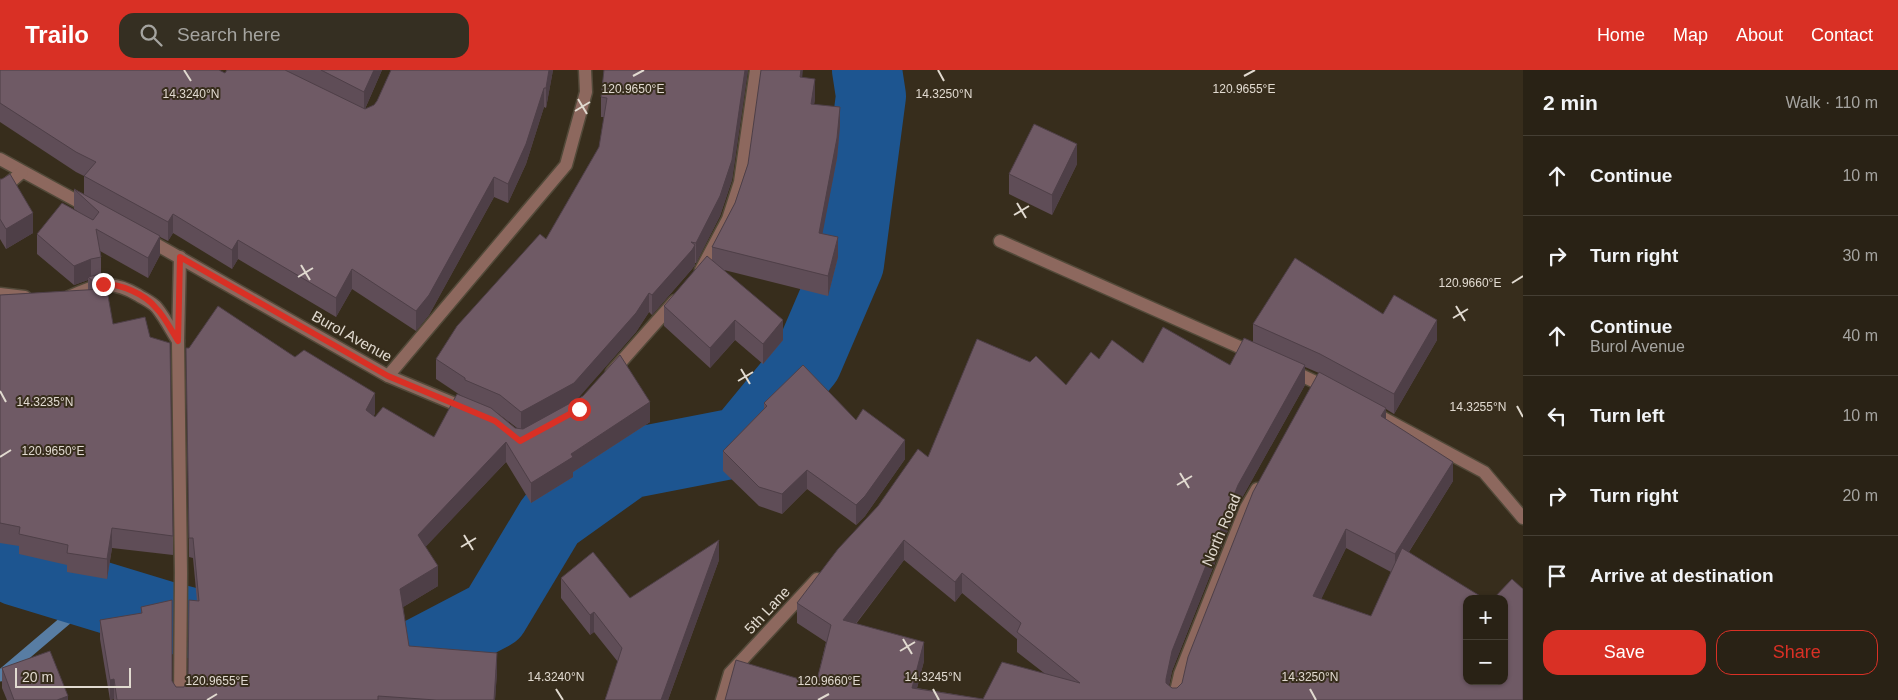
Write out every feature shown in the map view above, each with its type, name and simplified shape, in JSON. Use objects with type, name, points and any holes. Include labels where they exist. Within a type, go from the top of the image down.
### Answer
[{"type":"street","name":"Burol Avenue","points":[[136,233],[388,376],[566,164],[586,92],[586,70]]},
{"type":"street","points":[[693,281],[699,274],[728,219],[740,182],[756,70]]},
{"type":"street","points":[[0,159],[101,214]]},
{"type":"street","points":[[0,191],[22,172]]},
{"type":"street","points":[[1000,241],[1263,358]]},
{"type":"street","points":[[180,257],[178,341],[181,573],[180,700]]},
{"type":"street","points":[[58,301],[94,286],[116,284],[127,288],[156,307],[178,341]]},
{"type":"street","points":[[0,294],[22,296],[36,303]]},
{"type":"street","points":[[604,380],[680,295]]},
{"type":"street","points":[[1281,366],[1314,386],[1342,395]]},
{"type":"street","points":[[388,376],[477,413]]},
{"type":"street","points":[[1367,409],[1484,472],[1523,518]]},
{"type":"street","name":"North Road","points":[[1174,700],[1180,674],[1246,508],[1264,475]]},
{"type":"street","name":"5th Lane","points":[[722,700],[730,673],[824,572]]},
{"type":"building","points":[[0,70],[219,70],[225,73],[227,70],[285,70],[365,109],[374,105],[377,101],[391,70],[549,70],[546,88],[544,88],[526,144],[508,184],[494,177],[429,295],[416,311],[352,269],[336,298],[238,240],[232,250],[173,214],[168,222],[84,176],[96,162],[76,152],[0,103]]},
{"type":"building","points":[[321,70],[374,70],[364,92]]},
{"type":"building","points":[[604,70],[745,70],[732,160],[720,196],[696,243],[691,242],[695,245],[692,250],[652,295],[649,293],[636,313],[574,383],[521,412],[500,395],[465,380],[465,378],[436,359],[457,326],[540,234],[546,239],[599,147],[607,98],[601,97]]},
{"type":"building","points":[[761,70],[801,70],[800,77],[815,79],[811,104],[840,107],[837,138],[819,233],[838,237],[828,276],[712,247],[735,203],[748,164]]},
{"type":"building","points":[[1034,124],[1077,144],[1052,195],[1009,174]]},
{"type":"building","points":[[10,174],[33,213],[6,229],[0,219],[0,179]]},
{"type":"building","points":[[74,189],[160,236],[148,258],[96,229],[101,257],[74,266],[37,234],[62,203],[93,220],[99,212]]},
{"type":"building","points":[[707,256],[783,320],[763,344],[735,320],[710,348],[664,306]]},
{"type":"building","points":[[1295,258],[1383,314],[1394,295],[1437,320],[1394,394],[1320,354],[1253,324]]},
{"type":"building","points":[[104,273],[113,324],[145,317],[150,337],[170,343],[173,536],[112,528],[107,559],[67,553],[68,545],[19,534],[20,527],[0,523],[0,295],[102,289],[88,277]]},
{"type":"building","points":[[218,306],[295,357],[304,350],[375,393],[366,410],[375,417],[383,407],[434,437],[457,394],[491,408],[515,428],[523,429],[583,396],[620,355],[650,402],[571,454],[573,457],[531,483],[506,442],[418,535],[438,566],[400,589],[409,646],[497,653],[494,700],[436,700],[378,696],[378,700],[117,700],[114,679],[110,680],[100,620],[142,613],[141,607],[172,600],[172,681],[176,687],[184,687],[188,680],[189,600],[199,601],[193,538],[189,538],[186,348],[189,348]]},
{"type":"building","points":[[1163,327],[1230,365],[1244,338],[1305,365],[1238,485],[1172,651],[1166,683],[1172,688],[1177,688],[1182,683],[1188,657],[1253,492],[1319,372],[1386,408],[1381,416],[1453,462],[1395,554],[1346,529],[1313,596],[1371,616],[1402,548],[1478,595],[1463,595],[1463,685],[1508,685],[1508,595],[1497,595],[1512,579],[1523,589],[1523,700],[725,700],[736,660],[816,684],[831,625],[797,603],[838,549],[878,506],[918,449],[928,457],[977,339],[1030,362],[1036,356],[1066,385],[1091,352],[1099,359],[1112,340],[1143,363]],"holes":[[[904,540],[955,582],[962,573],[1021,623],[1017,632],[1080,683],[1002,662],[983,699],[912,688],[924,642],[843,620]]]},
{"type":"building","points":[[803,365],[856,420],[863,409],[905,440],[865,496],[856,505],[807,470],[782,494],[759,487],[723,451],[767,406],[764,403]]},
{"type":"building","points":[[719,540],[661,700],[605,700],[622,648],[594,612],[590,615],[561,578],[593,552],[630,598]]},
{"type":"building","points":[[50,651],[68,696],[57,700],[14,700],[2,668]]},
{"type":"waterway","points":[[0,563],[17,571],[168,617],[253,638],[410,658],[494,614],[551,519],[628,464],[741,442],[807,362],[849,264],[871,96],[867,70]]},
{"type":"waterway","points":[[0,676],[80,608],[103,597]]},
{"type":"route","points":[[103,284],[116,284],[127,288],[150,302],[156,307],[178,341],[180,257],[388,376],[495,421],[520,441],[579,409]]}]
